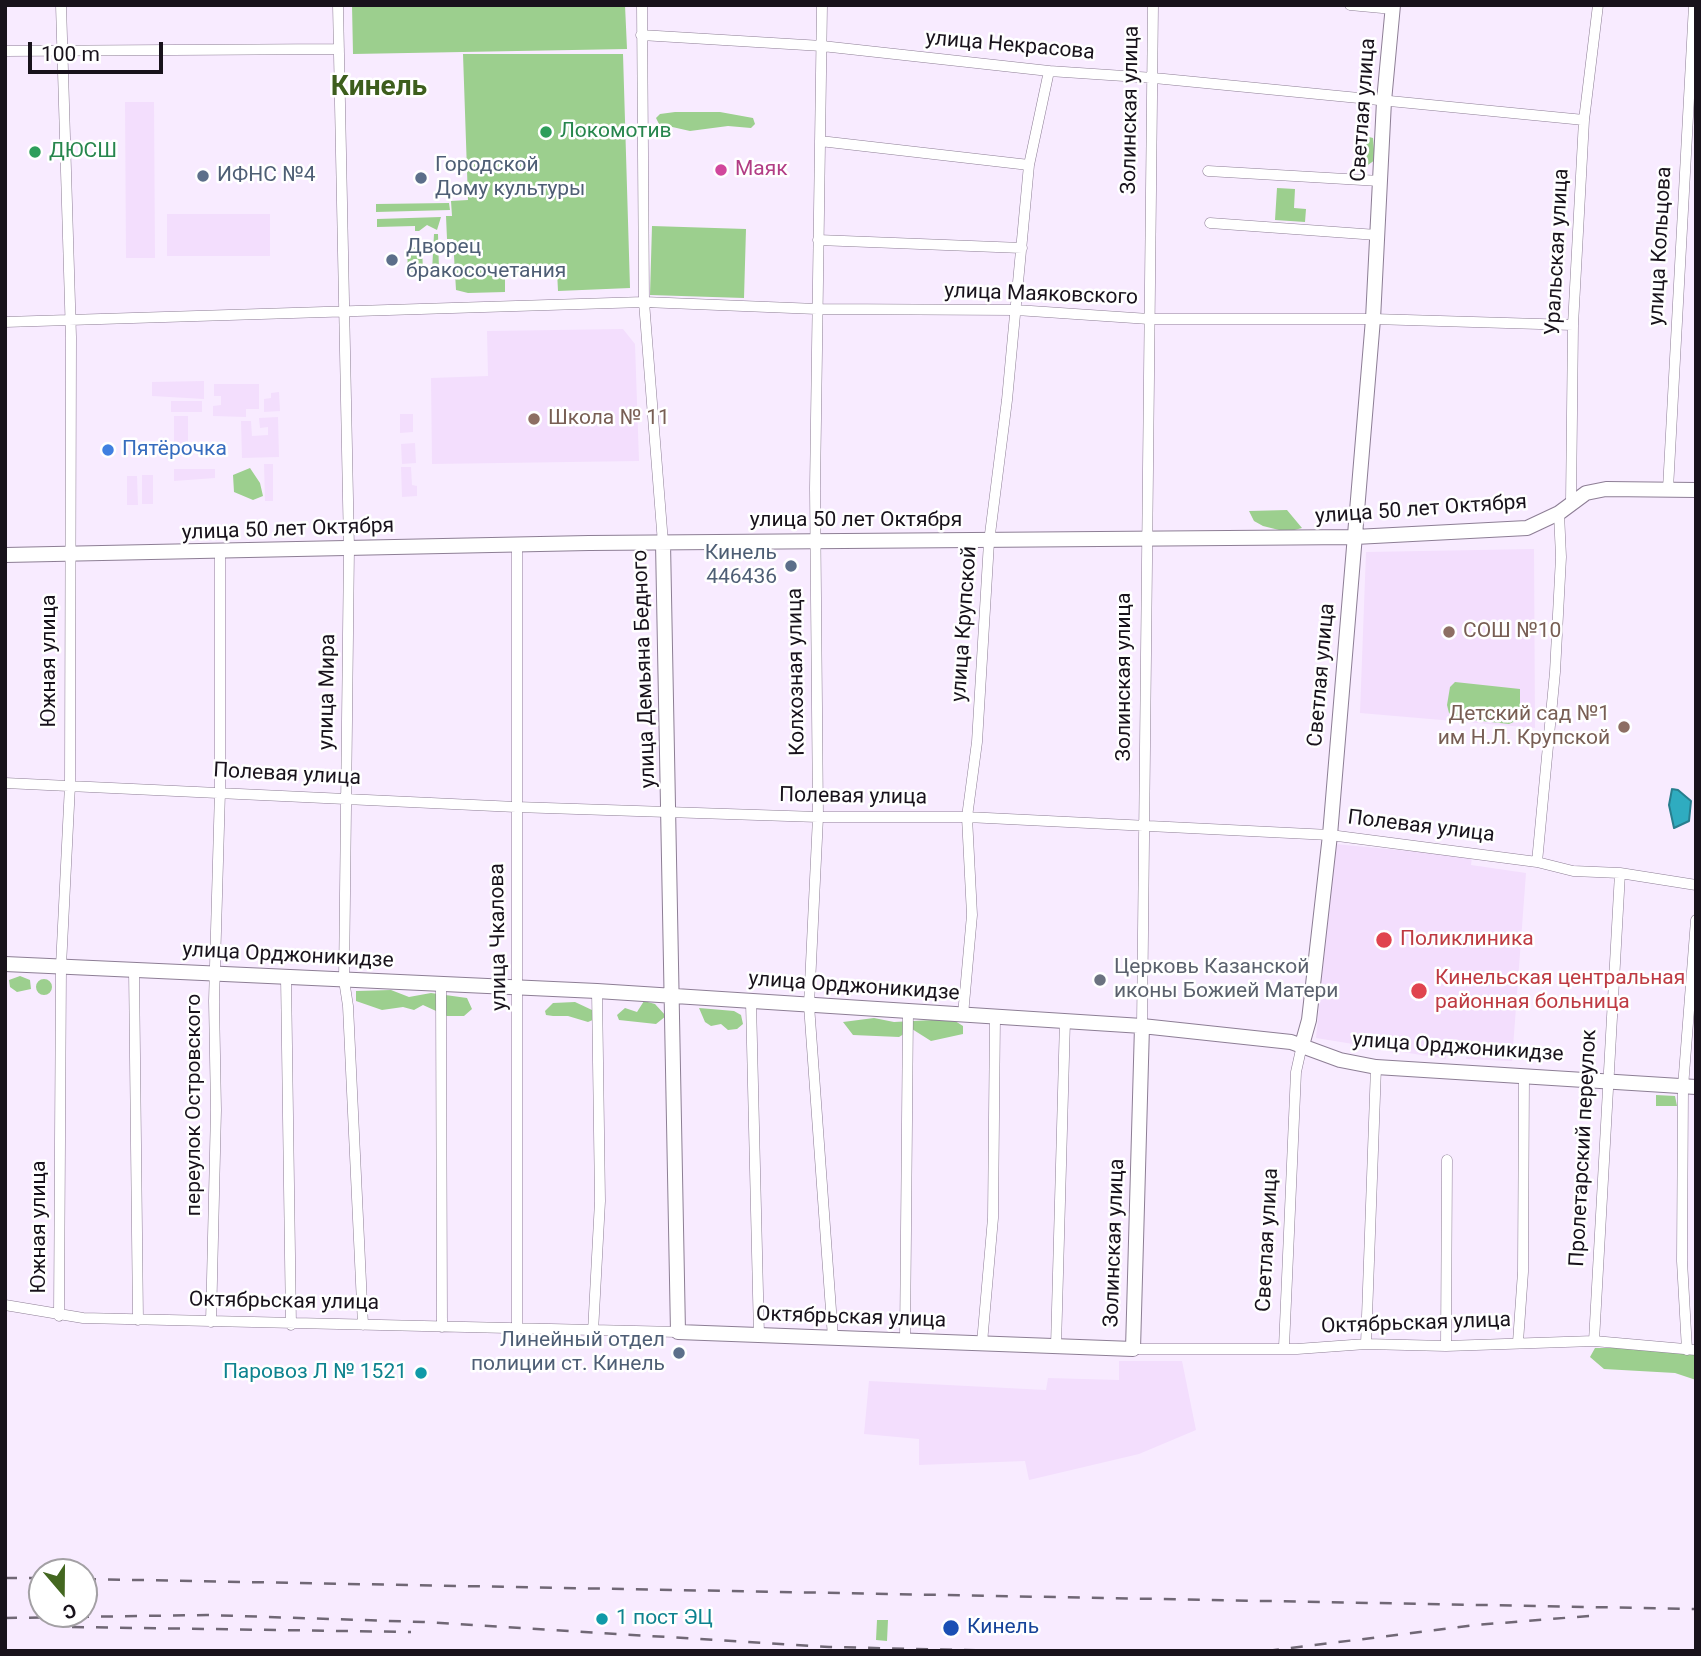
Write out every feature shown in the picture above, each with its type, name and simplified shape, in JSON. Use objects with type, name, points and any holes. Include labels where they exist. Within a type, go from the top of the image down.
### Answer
[{"type":"main road","name":"Светлая улица","points":[[1303,1045],[1309,1020],[1330,835],[1373,319],[1384,101],[1393,7]]},
{"type":"main road","name":"улица 50 лет Октября","points":[[5,555],[663,543],[1147,541],[1355,537],[1513,530],[1539,523],[1559,513],[1586,493],[1606,489],[1696,490]]},
{"type":"main road","name":"улица Демьяна Бедного","points":[[663,543],[678,1332]]},
{"type":"main road","name":"улица Орджоникидзе","points":[[5,964],[441,986],[597,991],[1065,1020],[1247,1035],[1303,1045],[1340,1060],[1376,1067],[1689,1087]]},
{"type":"main road","name":"Золинская улица","points":[[1133,1349],[1142,1026]]},
{"type":"main road","name":"Октябрьская улица","points":[[678,1332],[1133,1349]]},
{"type":"street","name":"Южная улица","points":[[59,1316],[61,966],[70,785],[71,319],[61,5]]},
{"type":"street","points":[[5,51],[339,52],[338,5]]},
{"type":"street","name":"улица Демьяна Бедного","points":[[642,5],[644,302],[663,543]]},
{"type":"street","name":"Колхозная улица","points":[[822,5],[815,541],[818,817],[808,1005],[833,1338]]},
{"type":"street","name":"Золинская улица","points":[[1142,1026],[1153,5]]},
{"type":"street","points":[[1350,5],[1393,7]]},
{"type":"street","name":"Уральская улица","points":[[1571,502],[1573,325],[1584,120],[1598,5]]},
{"type":"street","name":"улица Кольцова","points":[[1668,489],[1694,5]]},
{"type":"street","name":"улица Некрасова","points":[[641,35],[822,46],[1049,71],[1154,78],[1584,120]]},
{"type":"street","name":"улица Мира","points":[[339,52],[342,311],[349,548],[344,980],[348,1006],[363,1325]]},
{"type":"street","name":"улица Крупской","points":[[963,1015],[972,915],[967,817],[977,742],[989,542],[1016,310],[1029,165],[1049,71]]},
{"type":"street","points":[[820,141],[1029,165]]},
{"type":"street","points":[[1208,171],[1380,181]]},
{"type":"street","points":[[1210,223],[1377,235]]},
{"type":"street","points":[[818,240],[1022,248]]},
{"type":"street","name":"улица Маяковского","points":[[342,311],[644,302],[817,309],[1016,310],[1149,319],[1373,319],[1573,325]]},
{"type":"street","points":[[5,322],[342,311]]},
{"type":"street","points":[[1537,862],[1555,672],[1562,557],[1559,513]]},
{"type":"street","name":"улица Чкалова","points":[[517,545],[517,1329]]},
{"type":"street","name":"переулок Островского","points":[[211,1322],[220,791],[220,553]]},
{"type":"street","name":"Полевая улица","points":[[5,783],[516,807],[818,817],[967,817],[1330,835],[1537,862],[1573,871],[1620,873],[1696,885]]},
{"type":"street","name":"Пролетарский переулок","points":[[1594,1341],[1606,1080],[1620,873]]},
{"type":"street","points":[[1691,1350],[1682,1261],[1696,920]]},
{"type":"street","points":[[134,970],[138,1320]]},
{"type":"street","points":[[286,977],[291,1325]]},
{"type":"street","points":[[441,986],[442,1327]]},
{"type":"street","points":[[593,1332],[600,1201],[597,991]]},
{"type":"street","points":[[751,1002],[759,1335]]},
{"type":"street","points":[[905,1340],[908,1012]]},
{"type":"street","points":[[982,1343],[993,1218],[995,1016]]},
{"type":"street","points":[[1056,1346],[1065,1020]]},
{"type":"street","name":"Светлая улица","points":[[1284,1347],[1296,1072],[1303,1045]]},
{"type":"street","points":[[1366,1344],[1376,1067]]},
{"type":"street","points":[[1518,1342],[1523,1272],[1524,1075]]},
{"type":"street","points":[[1446,1346],[1447,1160]]},
{"type":"street","name":"Октябрьская улица","points":[[5,1305],[59,1316],[138,1320],[678,1332]]},
{"type":"street","name":"Октябрьская улица","points":[[1133,1349],[1366,1344],[1446,1346],[1594,1341],[1691,1350]]},
{"type":"shaded area","points":[[125,102],[154,102],[155,258],[126,258]]},
{"type":"shaded area","points":[[167,214],[270,214],[270,256],[167,256]]},
{"type":"shaded area","name":"Школа № 11","points":[[623,329],[635,344],[639,461],[432,464],[431,378],[488,376],[487,331]]},
{"type":"shaded area","points":[[204,381],[204,399],[152,396],[152,382]]},
{"type":"shaded area","points":[[214,384],[259,384],[259,409],[246,409],[246,417],[213,416],[213,406],[221,405],[221,396],[214,396]]},
{"type":"shaded area","points":[[279,392],[280,411],[264,412],[264,399],[271,398],[271,393]]},
{"type":"shaded area","points":[[171,401],[202,401],[202,412],[171,412]]},
{"type":"shaded area","points":[[400,414],[413,414],[413,432],[400,433]]},
{"type":"shaded area","points":[[174,416],[188,416],[188,456],[174,456]]},
{"type":"shaded area","points":[[278,417],[279,457],[242,458],[241,421],[251,421],[252,436],[268,435],[268,427],[260,428],[259,418]]},
{"type":"shaded area","points":[[415,443],[416,463],[402,464],[401,444]]},
{"type":"shaded area","points":[[264,464],[273,464],[273,501],[265,501]]},
{"type":"shaded area","points":[[401,467],[411,467],[412,485],[417,486],[417,496],[402,497]]},
{"type":"shaded area","points":[[174,469],[215,469],[215,478],[174,481]]},
{"type":"shaded area","points":[[142,475],[153,475],[153,504],[142,504]]},
{"type":"shaded area","points":[[127,476],[137,476],[138,505],[127,505]]},
{"type":"shaded area","name":"СОШ №10","points":[[1534,549],[1535,728],[1360,713],[1366,552]]},
{"type":"shaded area","name":"Кинельская центральная районная больница","points":[[1335,844],[1472,857],[1471,865],[1526,873],[1512,1061],[1466,1059],[1466,1051],[1447,1050],[1446,1059],[1316,1038]]},
{"type":"shaded area","points":[[1119,1361],[1182,1361],[1196,1430],[1139,1454],[1029,1480],[1025,1461],[919,1465],[919,1439],[864,1434],[869,1381],[1046,1390],[1048,1378],[1119,1380]]},
{"type":"green space","points":[[352,5],[625,5],[627,49],[353,54]]},
{"type":"green space","name":"Локомотив","points":[[463,54],[623,54],[630,288],[558,291],[557,271],[505,273],[505,292],[468,293],[456,290],[453,239],[447,239],[446,216],[452,216],[451,201],[468,200]]},
{"type":"green space","points":[[720,112],[753,118],[755,124],[751,128],[728,126],[690,131],[659,124],[656,118],[660,114]]},
{"type":"green space","points":[[1365,136],[1373,138],[1375,160],[1365,167],[1358,161],[1357,153]]},
{"type":"green space","points":[[1277,188],[1295,189],[1294,208],[1306,209],[1305,222],[1275,220]]},
{"type":"green space","points":[[449,203],[450,210],[376,212],[376,204]]},
{"type":"green space","points":[[441,217],[437,230],[427,225],[419,231],[415,231],[415,226],[377,227],[377,219]]},
{"type":"green space","points":[[652,226],[746,229],[744,298],[650,295]]},
{"type":"green space","points":[[434,234],[438,234],[439,271],[432,271]]},
{"type":"green space","points":[[422,247],[423,271],[408,272],[407,248]]},
{"type":"green space","points":[[250,468],[260,483],[263,496],[253,500],[234,492],[233,475]]},
{"type":"green space","points":[[1287,510],[1302,528],[1287,532],[1263,526],[1254,521],[1249,511]]},
{"type":"green space","points":[[1455,682],[1520,689],[1520,719],[1509,724],[1455,718],[1449,713],[1447,705],[1450,687]]},
{"type":"green space","points":[[20,976],[30,980],[31,989],[17,992],[10,987],[9,980]]},
{"type":"green space","points":[[44,979],[50,981],[50,993],[44,995],[38,993],[36,987],[38,981]]},
{"type":"green space","points":[[391,990],[409,997],[431,993],[467,998],[472,1009],[464,1016],[447,1016],[423,1005],[414,1010],[403,1007],[382,1010],[356,1001],[356,991]]},
{"type":"green space","points":[[644,1001],[655,1004],[666,1016],[656,1024],[619,1020],[617,1015],[625,1008],[637,1012]]},
{"type":"green space","points":[[575,1002],[592,1010],[595,1019],[588,1022],[568,1016],[546,1015],[545,1011],[553,1003]]},
{"type":"green space","points":[[699,1008],[734,1011],[741,1015],[743,1024],[737,1029],[728,1030],[721,1024],[711,1026],[705,1022]]},
{"type":"green space","points":[[874,1018],[894,1022],[952,1019],[963,1026],[963,1034],[931,1041],[912,1029],[899,1037],[853,1035],[843,1022]]},
{"type":"green space","points":[[1656,1095],[1675,1096],[1677,1106],[1656,1106]]},
{"type":"green space","points":[[1595,1348],[1640,1348],[1696,1354],[1696,1380],[1675,1373],[1604,1369],[1590,1357]]},
{"type":"green space","points":[[877,1620],[888,1620],[887,1641],[876,1640]]},
{"type":"water","points":[[1672,789],[1678,790],[1691,801],[1689,821],[1674,828],[1669,805]]},
{"type":"railway","points":[[5,1578],[28,1578]]},
{"type":"railway","points":[[98,1579],[1696,1609]]},
{"type":"railway","points":[[5,1618],[207,1615],[423,1622],[829,1647],[1008,1651]]},
{"type":"railway","points":[[1267,1651],[1476,1625],[1601,1615]]},
{"type":"railway","points":[[98,1627],[411,1632]]},
{"type":"place","name":"Локомотив","points":[[546,132]]},
{"type":"place","name":"ДЮСШ","points":[[35,152]]},
{"type":"place","name":"Маяк","points":[[721,170]]},
{"type":"place","name":"ИФНС №4","points":[[203,176]]},
{"type":"place","name":"Городской Дому культуры","points":[[421,178]]},
{"type":"place","name":"Дворец бракосочетания","points":[[392,260]]},
{"type":"place","name":"Школа № 11","points":[[534,419]]},
{"type":"place","name":"Пятёрочка","points":[[108,450]]},
{"type":"place","name":"Кинель 446436","points":[[791,566]]},
{"type":"place","name":"СОШ №10","points":[[1449,632]]},
{"type":"place","name":"Детский сад №1 им Н.Л. Крупской","points":[[1624,727]]},
{"type":"place","name":"Поликлиника","points":[[1384,940]]},
{"type":"place","name":"Церковь Казанской иконы Божией Матери","points":[[1100,980]]},
{"type":"place","name":"Кинельская центральная районная больница","points":[[1419,991]]},
{"type":"place","name":"Линейный отдел полиции ст. Кинель","points":[[679,1353]]},
{"type":"place","name":"Паровоз Л № 1521","points":[[421,1373]]},
{"type":"place","name":"1 пост ЭЦ","points":[[602,1619]]},
{"type":"place","name":"Кинель","points":[[951,1628]]},
{"type":"district","name":"Кинель","points":[[379,88]]}]
